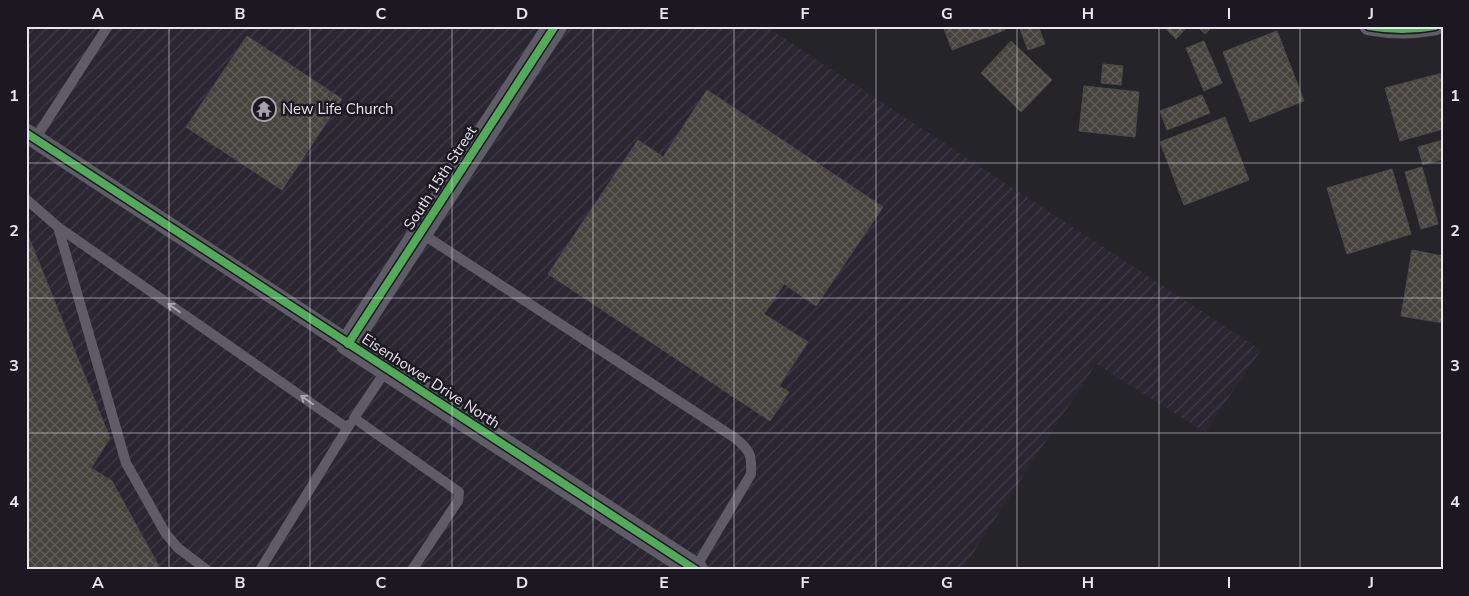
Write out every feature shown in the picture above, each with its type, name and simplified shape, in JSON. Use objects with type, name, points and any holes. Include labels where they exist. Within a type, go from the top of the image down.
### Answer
[{"type":"street","name":"South 15th Street","points":[[348,344],[554,26]]},
{"type":"street","points":[[1370,26],[1418,29],[1435,26]]},
{"type":"street","name":"Eisenhower Drive North","points":[[30,136],[695,569]]},
{"type":"lane","points":[[30,136],[108,26]]},
{"type":"lane","points":[[26,199],[58,227],[348,428]]},
{"type":"lane","points":[[58,227],[126,463],[166,534],[178,548],[207,570]]},
{"type":"lane","points":[[421,233],[735,438],[747,448],[752,459],[751,474],[695,569]]},
{"type":"lane","points":[[260,570],[354,418],[387,369]]},
{"type":"lane","points":[[354,418],[459,492],[458,501],[412,570]]},
{"type":"shaded area","points":[[26,26],[765,26],[1261,350],[1205,432],[1096,364],[962,570],[26,570]]},
{"type":"building","points":[[943,26],[1004,26],[1005,30],[952,50]]},
{"type":"building","points":[[1019,26],[1038,26],[1045,44],[1028,50]]},
{"type":"building","points":[[1163,26],[1188,26],[1176,39]]},
{"type":"building","points":[[1197,26],[1213,26],[1205,34]]},
{"type":"building","points":[[1277,31],[1304,101],[1250,122],[1223,52]]},
{"type":"building","points":[[247,36],[342,99],[282,190],[186,127]]},
{"type":"building","points":[[1011,41],[1052,80],[1021,112],[981,73]]},
{"type":"building","points":[[1204,41],[1222,83],[1204,91],[1186,48]]},
{"type":"building","points":[[1103,64],[1123,66],[1121,85],[1101,83]]},
{"type":"building","points":[[1443,73],[1443,129],[1400,141],[1385,88]]},
{"type":"building","points":[[1084,86],[1139,92],[1135,137],[1079,131]]},
{"type":"building","points":[[707,90],[883,207],[816,306],[784,284],[764,314],[808,342],[779,386],[789,392],[770,421],[548,274],[638,140],[663,157]]},
{"type":"building","points":[[1202,95],[1210,113],[1167,130],[1160,111]]},
{"type":"building","points":[[1225,117],[1249,180],[1184,205],[1160,142]]},
{"type":"building","points":[[1443,140],[1443,159],[1423,165],[1418,147]]},
{"type":"building","points":[[1422,167],[1438,224],[1421,229],[1405,172]]},
{"type":"building","points":[[1392,169],[1411,234],[1347,254],[1327,188]]},
{"type":"building","points":[[26,236],[29,238],[110,438],[91,468],[112,481],[161,570],[26,570]]},
{"type":"building","points":[[1412,250],[1443,256],[1443,323],[1401,316]]},
{"type":"cycle path","points":[[348,344],[555,26]]},
{"type":"cycle path","points":[[1369,26],[1402,29],[1435,26]]},
{"type":"cycle path","points":[[26,133],[696,570]]},
{"type":"place","name":"New Life Church","points":[[264,109]]}]
